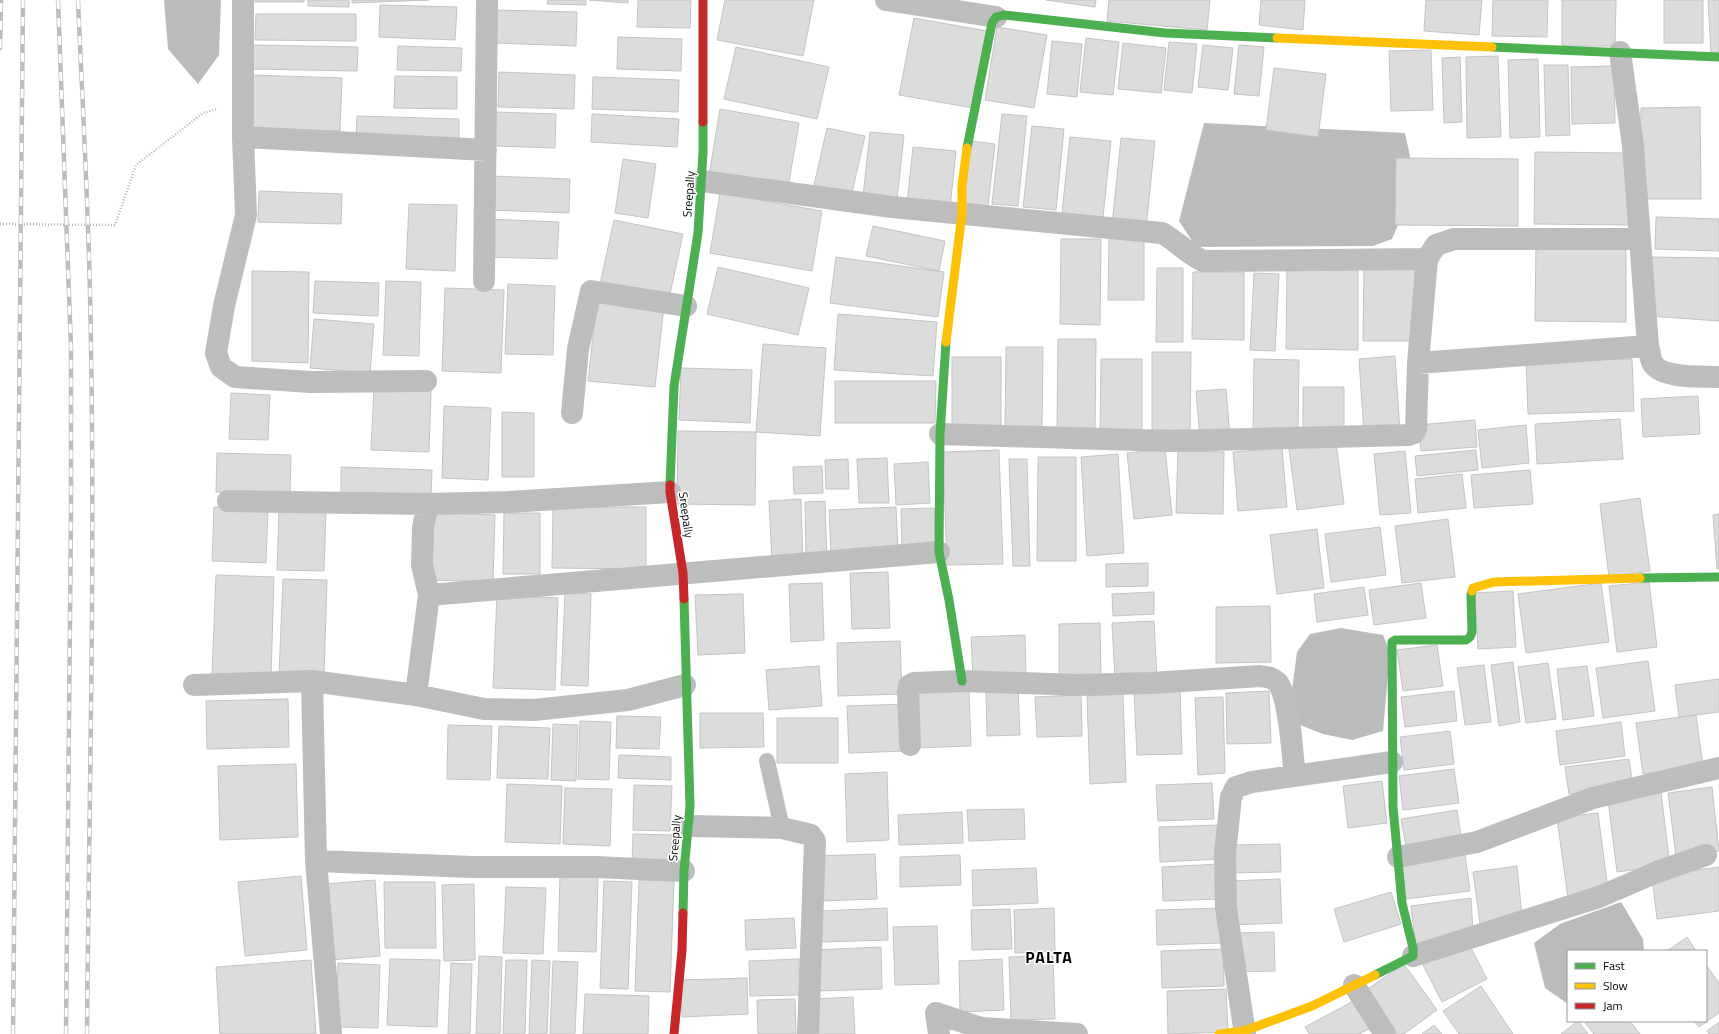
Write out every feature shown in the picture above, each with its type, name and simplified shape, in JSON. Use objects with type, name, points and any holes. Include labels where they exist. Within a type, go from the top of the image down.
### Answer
[{"type":"street","points":[[243,0],[243,137],[246,215],[224,306],[216,353],[221,367],[235,377],[311,382],[426,381]]},
{"type":"street","points":[[484,281],[487,0]]},
{"type":"street","name":"Sreepally","points":[[674,1034],[682,950],[684,871],[690,806],[683,572],[670,492],[674,386],[698,233],[704,152],[703,0]]},
{"type":"street","points":[[886,0],[996,17],[1004,15],[1165,33],[1719,57]]},
{"type":"street","points":[[962,681],[949,600],[939,552],[940,434],[947,326],[962,214],[962,185],[970,132],[992,23],[996,17]]},
{"type":"street","points":[[1620,52],[1633,146],[1648,346],[1654,364],[1662,372],[1673,375],[1719,377]]},
{"type":"street","points":[[243,137],[486,150]]},
{"type":"street","points":[[702,181],[892,207],[1162,233],[1173,239],[1191,255],[1203,260],[1427,259]]},
{"type":"street","points":[[940,434],[1168,441],[1408,435],[1414,433],[1416,429],[1418,363],[1427,259],[1436,245],[1454,239],[1640,239]]},
{"type":"street","points":[[572,413],[578,349],[591,291],[686,306]]},
{"type":"street","points":[[1418,363],[1648,346]]},
{"type":"street","points":[[228,500],[428,504],[509,502],[670,492]]},
{"type":"street","points":[[416,695],[429,595],[422,565],[423,527],[428,504]]},
{"type":"street","points":[[429,595],[683,572],[939,552]]},
{"type":"street","points":[[1413,956],[1413,948],[1402,903],[1393,807],[1392,642],[1395,640],[1466,640],[1470,637],[1472,632],[1471,595],[1473,588],[1494,582],[1671,576],[1719,577]]},
{"type":"street","points":[[910,745],[908,691],[909,686],[914,683],[962,681],[1078,685],[1151,684],[1260,676],[1270,678],[1276,682],[1282,690],[1286,704],[1295,776]]},
{"type":"street","points":[[194,685],[312,681],[416,695],[484,710],[534,710],[628,700],[686,686]]},
{"type":"street","points":[[312,681],[316,861],[331,1034]]},
{"type":"street","points":[[1244,1032],[1226,908],[1225,853],[1231,798],[1236,787],[1252,782],[1392,762]]},
{"type":"street","points":[[1398,857],[1477,842],[1593,798],[1719,768]]},
{"type":"street","points":[[689,826],[782,828],[811,835],[815,841],[808,1034]]},
{"type":"street","points":[[1219,1034],[1244,1032],[1312,1006],[1413,956],[1599,897],[1657,872],[1706,855]]},
{"type":"street","points":[[316,861],[472,867],[595,867],[684,871]]},
{"type":"street","points":[[1354,985],[1385,1034]]},
{"type":"street","points":[[939,1034],[936,1013],[981,1028],[1077,1034]]},
{"type":"lane","points":[[767,760],[782,828]]},
{"type":"path","points":[[0,224],[114,225],[136,165],[203,113],[243,102]]},
{"type":"shaded area","points":[[164,0],[221,0],[219,55],[198,84],[168,49]]},
{"type":"shaded area","points":[[1204,123],[1405,133],[1410,156],[1409,199],[1392,239],[1373,246],[1196,247],[1179,221]]},
{"type":"shaded area","points":[[1341,628],[1383,635],[1390,652],[1383,731],[1352,740],[1323,734],[1295,723],[1292,690],[1297,652],[1310,634]]},
{"type":"shaded area","points":[[1621,902],[1643,939],[1644,950],[1567,950],[1567,1003],[1545,988],[1534,943],[1560,924]]},
{"type":"building","points":[[255,0],[304,0],[304,2],[255,2]]},
{"type":"building","points":[[308,0],[349,0],[349,7],[308,6]]},
{"type":"building","points":[[352,0],[429,0],[352,3]]},
{"type":"building","points":[[548,0],[586,0],[586,5],[547,4]]},
{"type":"building","points":[[589,0],[628,0],[628,3]]},
{"type":"building","points":[[638,0],[691,0],[690,28],[637,27]]},
{"type":"building","points":[[725,0],[814,0],[803,56],[717,40]]},
{"type":"building","points":[[1046,0],[1096,0],[1095,7]]},
{"type":"building","points":[[1109,0],[1210,0],[1207,30],[1107,21]]},
{"type":"building","points":[[1261,0],[1305,0],[1303,30],[1259,25]]},
{"type":"building","points":[[1426,0],[1482,0],[1479,35],[1424,31]]},
{"type":"building","points":[[1493,0],[1548,0],[1547,37],[1492,36]]},
{"type":"building","points":[[1562,0],[1616,0],[1615,46],[1562,46]]},
{"type":"building","points":[[1664,0],[1703,0],[1703,43],[1664,43]]},
{"type":"building","points":[[1708,0],[1719,0],[1719,53],[1711,53]]},
{"type":"building","points":[[380,5],[457,7],[455,40],[379,37]]},
{"type":"building","points":[[496,10],[577,12],[576,46],[496,43]]},
{"type":"building","points":[[256,14],[356,14],[356,41],[255,40]]},
{"type":"building","points":[[914,18],[987,31],[973,108],[899,95]]},
{"type":"building","points":[[997,27],[1047,35],[1034,108],[985,100]]},
{"type":"building","points":[[618,37],[682,39],[681,71],[617,69]]},
{"type":"building","points":[[1086,38],[1119,42],[1113,95],[1080,92]]},
{"type":"building","points":[[1052,41],[1082,44],[1077,97],[1047,94]]},
{"type":"building","points":[[1169,42],[1197,44],[1192,93],[1164,90]]},
{"type":"building","points":[[1123,43],[1166,48],[1161,93],[1118,89]]},
{"type":"building","points":[[253,45],[358,47],[357,71],[252,69]]},
{"type":"building","points":[[1203,45],[1233,48],[1228,90],[1198,87]]},
{"type":"building","points":[[1239,45],[1264,47],[1259,96],[1234,94]]},
{"type":"building","points":[[398,46],[462,48],[461,71],[397,70]]},
{"type":"building","points":[[736,47],[829,67],[817,119],[724,99]]},
{"type":"building","points":[[1431,50],[1433,110],[1391,111],[1389,51]]},
{"type":"building","points":[[1498,56],[1501,137],[1467,138],[1466,57]]},
{"type":"building","points":[[1460,57],[1462,122],[1444,123],[1442,58]]},
{"type":"building","points":[[1538,59],[1540,137],[1510,138],[1508,60]]},
{"type":"building","points":[[1544,65],[1568,65],[1570,135],[1546,136]]},
{"type":"building","points":[[1614,66],[1615,123],[1572,124],[1571,67]]},
{"type":"building","points":[[1274,68],[1326,74],[1318,137],[1266,130]]},
{"type":"building","points":[[499,72],[575,75],[574,109],[498,107]]},
{"type":"building","points":[[252,75],[342,78],[340,131],[250,128]]},
{"type":"building","points":[[395,76],[457,77],[457,109],[394,108]]},
{"type":"building","points":[[593,77],[679,80],[678,112],[592,109]]},
{"type":"building","points":[[1700,107],[1701,199],[1640,199],[1641,108]]},
{"type":"building","points":[[720,109],[799,123],[788,188],[709,175]]},
{"type":"building","points":[[496,112],[556,114],[555,148],[495,146]]},
{"type":"building","points":[[592,114],[679,119],[677,147],[591,142]]},
{"type":"building","points":[[1002,114],[1027,116],[1018,206],[992,204]]},
{"type":"building","points":[[357,116],[459,119],[459,141],[356,139]]},
{"type":"building","points":[[1032,126],[1064,129],[1056,210],[1023,207]]},
{"type":"building","points":[[827,128],[865,136],[852,193],[814,185]]},
{"type":"building","points":[[870,132],[904,135],[897,199],[863,196]]},
{"type":"building","points":[[1070,137],[1111,141],[1103,217],[1062,213]]},
{"type":"building","points":[[1121,138],[1155,141],[1146,228],[1112,225]]},
{"type":"building","points":[[971,141],[995,144],[988,206],[964,203]]},
{"type":"building","points":[[913,147],[956,151],[950,208],[907,203]]},
{"type":"building","points":[[1535,152],[1630,153],[1629,225],[1534,224]]},
{"type":"building","points":[[1396,158],[1518,159],[1518,226],[1395,225]]},
{"type":"building","points":[[623,159],[656,164],[648,218],[615,213]]},
{"type":"building","points":[[490,176],[570,179],[569,213],[489,210]]},
{"type":"building","points":[[259,191],[342,194],[341,224],[258,222]]},
{"type":"building","points":[[720,193],[822,211],[812,271],[710,253]]},
{"type":"building","points":[[409,204],[457,205],[455,271],[406,269]]},
{"type":"building","points":[[1656,217],[1719,219],[1719,251],[1655,249]]},
{"type":"building","points":[[488,219],[559,222],[557,259],[487,257]]},
{"type":"building","points":[[614,220],[683,234],[669,299],[600,284]]},
{"type":"building","points":[[873,226],[945,241],[939,271],[866,256]]},
{"type":"building","points":[[1109,238],[1144,238],[1144,300],[1108,300]]},
{"type":"building","points":[[1061,239],[1101,239],[1100,325],[1060,324]]},
{"type":"building","points":[[1536,242],[1626,243],[1626,322],[1535,321]]},
{"type":"building","points":[[836,257],[944,272],[938,317],[830,303]]},
{"type":"building","points":[[1647,257],[1719,258],[1719,321],[1649,316]]},
{"type":"building","points":[[1364,263],[1415,263],[1414,341],[1363,341]]},
{"type":"building","points":[[718,267],[809,288],[798,335],[707,314]]},
{"type":"building","points":[[1287,267],[1358,268],[1358,350],[1286,349]]},
{"type":"building","points":[[1157,268],[1183,268],[1183,342],[1156,342]]},
{"type":"building","points":[[252,271],[309,272],[308,363],[252,361]]},
{"type":"building","points":[[1193,272],[1244,272],[1244,340],[1192,339]]},
{"type":"building","points":[[1254,273],[1279,274],[1275,351],[1250,350]]},
{"type":"building","points":[[315,281],[379,283],[378,316],[313,313]]},
{"type":"building","points":[[386,281],[421,282],[419,356],[383,355]]},
{"type":"building","points":[[508,284],[555,286],[553,355],[505,354]]},
{"type":"building","points":[[445,288],[504,290],[501,373],[442,371]]},
{"type":"building","points":[[597,299],[664,306],[655,387],[588,381]]},
{"type":"building","points":[[838,314],[937,322],[933,376],[834,370]]},
{"type":"building","points":[[314,319],[374,324],[370,373],[310,368]]},
{"type":"building","points":[[1058,339],[1096,339],[1095,433],[1057,433]]},
{"type":"building","points":[[763,344],[826,348],[820,436],[756,432]]},
{"type":"building","points":[[1006,347],[1043,347],[1042,432],[1005,431]]},
{"type":"building","points":[[1152,352],[1191,352],[1190,430],[1152,430]]},
{"type":"building","points":[[1395,356],[1400,432],[1364,434],[1359,359]]},
{"type":"building","points":[[952,357],[1001,357],[1001,429],[952,429]]},
{"type":"building","points":[[1101,359],[1142,359],[1142,433],[1100,433]]},
{"type":"building","points":[[1254,359],[1299,360],[1298,435],[1253,435]]},
{"type":"building","points":[[1632,359],[1634,411],[1528,414],[1526,361]]},
{"type":"building","points":[[681,368],[752,370],[750,423],[679,420]]},
{"type":"building","points":[[835,381],[936,381],[935,423],[835,423]]},
{"type":"building","points":[[1303,387],[1344,387],[1344,432],[1303,432]]},
{"type":"building","points":[[374,388],[431,390],[429,452],[371,450]]},
{"type":"building","points":[[1226,389],[1230,437],[1200,439],[1196,391]]},
{"type":"building","points":[[231,393],[270,395],[268,440],[229,439]]},
{"type":"building","points":[[1698,396],[1700,434],[1643,437],[1641,399]]},
{"type":"building","points":[[444,406],[491,408],[488,480],[442,478]]},
{"type":"building","points":[[502,412],[534,413],[534,477],[502,477]]},
{"type":"building","points":[[1620,419],[1623,459],[1537,464],[1535,424]]},
{"type":"building","points":[[1475,420],[1477,447],[1421,451],[1418,425]]},
{"type":"building","points":[[1526,425],[1529,463],[1482,468],[1478,430]]},
{"type":"building","points":[[678,431],[756,432],[755,505],[677,504]]},
{"type":"building","points":[[1336,443],[1344,504],[1297,510],[1289,449]]},
{"type":"building","points":[[1282,448],[1287,507],[1238,511],[1233,452]]},
{"type":"building","points":[[1165,449],[1172,515],[1134,519],[1127,453]]},
{"type":"building","points":[[999,450],[1003,564],[947,565],[943,452]]},
{"type":"building","points":[[1476,450],[1478,470],[1417,476],[1415,456]]},
{"type":"building","points":[[1178,451],[1224,452],[1223,514],[1176,513]]},
{"type":"building","points":[[1405,451],[1411,513],[1380,515],[1374,454]]},
{"type":"building","points":[[217,453],[291,455],[290,494],[216,492]]},
{"type":"building","points":[[1118,454],[1124,553],[1087,556],[1081,457]]},
{"type":"building","points":[[1038,457],[1076,457],[1076,561],[1037,561]]},
{"type":"building","points":[[887,458],[889,503],[859,503],[857,459]]},
{"type":"building","points":[[848,459],[849,489],[826,489],[825,460]]},
{"type":"building","points":[[1009,459],[1027,459],[1030,566],[1013,566]]},
{"type":"building","points":[[928,462],[930,503],[896,505],[894,464]]},
{"type":"building","points":[[822,466],[823,493],[794,494],[793,467]]},
{"type":"building","points":[[341,467],[432,470],[431,498],[341,495]]},
{"type":"building","points":[[1530,470],[1533,504],[1474,508],[1471,475]]},
{"type":"building","points":[[1462,474],[1466,508],[1418,513],[1415,479]]},
{"type":"building","points":[[1640,498],[1650,571],[1609,577],[1600,504]]},
{"type":"building","points":[[801,499],[803,560],[772,561],[769,501]]},
{"type":"building","points":[[825,501],[827,559],[806,560],[805,502]]},
{"type":"building","points":[[214,507],[268,509],[266,563],[212,561]]},
{"type":"building","points":[[553,507],[646,507],[646,569],[552,568]]},
{"type":"building","points":[[896,507],[898,551],[831,554],[829,510]]},
{"type":"building","points":[[934,508],[936,549],[902,550],[901,509]]},
{"type":"building","points":[[279,511],[326,512],[324,571],[277,570]]},
{"type":"building","points":[[433,513],[495,515],[493,582],[431,580]]},
{"type":"building","points":[[504,513],[540,513],[540,574],[503,574]]},
{"type":"building","points":[[1719,514],[1719,569],[1717,569],[1713,515]]},
{"type":"building","points":[[1448,519],[1455,577],[1402,583],[1395,526]]},
{"type":"building","points":[[1380,527],[1386,575],[1331,582],[1325,534]]},
{"type":"building","points":[[1317,529],[1324,588],[1277,594],[1270,535]]},
{"type":"building","points":[[1148,563],[1148,586],[1106,587],[1106,564]]},
{"type":"building","points":[[888,572],[890,628],[852,629],[850,573]]},
{"type":"building","points":[[216,575],[274,577],[271,676],[212,674]]},
{"type":"building","points":[[283,579],[327,580],[324,676],[279,675]]},
{"type":"building","points":[[1649,582],[1657,647],[1617,652],[1609,586]]},
{"type":"building","points":[[822,583],[824,640],[791,642],[789,584]]},
{"type":"building","points":[[1421,583],[1426,618],[1374,625],[1369,590]]},
{"type":"building","points":[[1601,583],[1609,642],[1526,653],[1518,594]]},
{"type":"building","points":[[1364,587],[1368,615],[1317,622],[1314,594]]},
{"type":"building","points":[[1513,591],[1516,647],[1478,649],[1475,593]]},
{"type":"building","points":[[1154,592],[1154,614],[1113,616],[1112,594]]},
{"type":"building","points":[[565,593],[591,594],[588,686],[561,685]]},
{"type":"building","points":[[743,594],[745,653],[698,655],[695,595]]},
{"type":"building","points":[[497,595],[558,598],[555,690],[493,688]]},
{"type":"building","points":[[1270,606],[1271,662],[1216,663],[1216,607]]},
{"type":"building","points":[[1154,621],[1157,678],[1115,679],[1112,623]]},
{"type":"building","points":[[1100,623],[1101,680],[1059,680],[1059,624]]},
{"type":"building","points":[[1025,635],[1026,678],[973,679],[971,637]]},
{"type":"building","points":[[900,641],[902,694],[838,696],[837,643]]},
{"type":"building","points":[[1437,645],[1443,686],[1403,691],[1397,650]]},
{"type":"building","points":[[1648,661],[1655,711],[1603,718],[1596,668]]},
{"type":"building","points":[[1513,662],[1520,722],[1499,726],[1491,665]]},
{"type":"building","points":[[1548,663],[1556,719],[1526,723],[1518,667]]},
{"type":"building","points":[[1484,665],[1491,722],[1465,725],[1457,668]]},
{"type":"building","points":[[819,666],[822,706],[769,710],[766,670]]},
{"type":"building","points":[[1587,666],[1594,716],[1563,720],[1557,669]]},
{"type":"building","points":[[1719,679],[1719,712],[1679,717],[1675,685]]},
{"type":"building","points":[[1018,687],[1020,735],[987,736],[986,688]]},
{"type":"building","points":[[1180,690],[1182,754],[1137,755],[1134,692]]},
{"type":"building","points":[[969,691],[971,746],[914,748],[912,693]]},
{"type":"building","points":[[1269,691],[1271,743],[1227,744],[1226,693]]},
{"type":"building","points":[[1454,691],[1457,721],[1405,727],[1401,697]]},
{"type":"building","points":[[1123,694],[1126,782],[1090,784],[1087,696]]},
{"type":"building","points":[[1081,695],[1082,736],[1037,737],[1035,697]]},
{"type":"building","points":[[1223,697],[1225,773],[1198,775],[1195,698]]},
{"type":"building","points":[[288,699],[289,747],[207,749],[206,701]]},
{"type":"building","points":[[905,704],[906,751],[849,753],[847,706]]},
{"type":"building","points":[[700,713],[763,713],[764,747],[700,748]]},
{"type":"building","points":[[1696,715],[1703,766],[1643,774],[1636,723]]},
{"type":"building","points":[[617,716],[661,717],[659,749],[616,748]]},
{"type":"building","points":[[777,718],[838,718],[838,763],[777,763]]},
{"type":"building","points":[[580,721],[611,722],[609,780],[578,779]]},
{"type":"building","points":[[1621,722],[1625,756],[1560,765],[1556,731]]},
{"type":"building","points":[[553,724],[578,725],[576,781],[551,780]]},
{"type":"building","points":[[448,725],[492,726],[490,780],[447,779]]},
{"type":"building","points":[[499,726],[550,728],[548,779],[497,778]]},
{"type":"building","points":[[1450,731],[1454,764],[1404,770],[1400,737]]},
{"type":"building","points":[[619,755],[671,757],[671,780],[618,778]]},
{"type":"building","points":[[1629,759],[1633,786],[1569,794],[1565,767]]},
{"type":"building","points":[[296,764],[298,837],[220,840],[218,766]]},
{"type":"building","points":[[1454,769],[1459,803],[1403,810],[1399,776]]},
{"type":"building","points":[[887,772],[889,840],[847,842],[845,774]]},
{"type":"building","points":[[1382,781],[1387,823],[1348,828],[1343,786]]},
{"type":"building","points":[[1212,783],[1214,819],[1158,821],[1156,785]]},
{"type":"building","points":[[507,784],[562,786],[560,844],[505,842]]},
{"type":"building","points":[[634,785],[672,786],[670,831],[633,830]]},
{"type":"building","points":[[1712,787],[1719,851],[1676,856],[1668,793]]},
{"type":"building","points":[[565,788],[612,789],[610,846],[563,844]]},
{"type":"building","points":[[1661,793],[1670,865],[1617,872],[1608,800]]},
{"type":"building","points":[[1024,809],[1025,839],[969,841],[967,810]]},
{"type":"building","points":[[1457,810],[1462,842],[1407,851],[1401,819]]},
{"type":"building","points":[[962,812],[963,843],[899,845],[898,815]]},
{"type":"building","points":[[1598,813],[1608,890],[1568,898],[1557,818]]},
{"type":"building","points":[[1220,825],[1221,859],[1160,862],[1159,827]]},
{"type":"building","points":[[633,834],[672,835],[670,866],[632,865]]},
{"type":"building","points":[[1280,844],[1281,872],[1230,873],[1229,845]]},
{"type":"building","points":[[875,854],[877,899],[818,901],[817,856]]},
{"type":"building","points":[[1465,854],[1470,891],[1406,899],[1401,862]]},
{"type":"building","points":[[960,855],[961,885],[900,887],[900,857]]},
{"type":"building","points":[[1220,864],[1221,899],[1163,901],[1162,867]]},
{"type":"building","points":[[1517,866],[1522,916],[1481,931],[1473,872]]},
{"type":"building","points":[[1719,867],[1719,911],[1657,919],[1652,876]]},
{"type":"building","points":[[1036,868],[1038,903],[973,906],[972,870]]},
{"type":"building","points":[[560,875],[598,877],[596,952],[558,951]]},
{"type":"building","points":[[301,876],[307,950],[245,956],[238,882]]},
{"type":"building","points":[[1280,879],[1282,923],[1231,925],[1229,881]]},
{"type":"building","points":[[375,880],[380,956],[330,960],[325,884]]},
{"type":"building","points":[[639,880],[674,881],[670,992],[635,991]]},
{"type":"building","points":[[604,881],[632,882],[628,989],[600,988]]},
{"type":"building","points":[[384,882],[435,882],[436,948],[385,948]]},
{"type":"building","points":[[474,884],[475,960],[444,961],[442,885]]},
{"type":"building","points":[[506,887],[546,888],[543,954],[503,953]]},
{"type":"building","points":[[1391,892],[1401,924],[1344,942],[1334,909]]},
{"type":"building","points":[[1471,898],[1473,932],[1416,946],[1411,906]]},
{"type":"building","points":[[887,908],[888,940],[822,942],[821,911]]},
{"type":"building","points":[[1054,908],[1055,951],[1015,953],[1014,910]]},
{"type":"building","points":[[1220,908],[1222,943],[1157,945],[1156,910]]},
{"type":"building","points":[[1010,909],[1012,949],[972,950],[971,910]]},
{"type":"building","points":[[794,918],[796,948],[746,950],[745,920]]},
{"type":"building","points":[[937,926],[939,984],[895,985],[893,927]]},
{"type":"building","points":[[1274,932],[1275,971],[1237,972],[1235,933]]},
{"type":"building","points":[[1687,937],[1695,950],[1668,950]]},
{"type":"building","points":[[1468,942],[1487,979],[1442,1002],[1423,965]]},
{"type":"building","points":[[881,947],[882,989],[816,991],[815,950]]},
{"type":"building","points":[[1223,949],[1224,986],[1162,988],[1161,951]]},
{"type":"building","points":[[479,956],[502,957],[500,1034],[476,1034]]},
{"type":"building","points":[[1053,956],[1055,1019],[1011,1020],[1009,957]]},
{"type":"building","points":[[390,959],[440,960],[437,1027],[387,1025]]},
{"type":"building","points":[[799,959],[800,995],[750,996],[749,961]]},
{"type":"building","points":[[1002,959],[1004,1010],[960,1012],[959,961]]},
{"type":"building","points":[[311,960],[316,1034],[220,1034],[216,967]]},
{"type":"building","points":[[506,960],[527,960],[525,1034],[503,1034]]},
{"type":"building","points":[[532,960],[550,961],[547,1034],[529,1034]]},
{"type":"building","points":[[553,961],[578,962],[575,1034],[550,1034]]},
{"type":"building","points":[[338,963],[380,965],[378,1028],[336,1027]]},
{"type":"building","points":[[451,963],[472,964],[470,1034],[448,1034]]},
{"type":"building","points":[[1404,964],[1437,1010],[1404,1034],[1392,1034],[1362,993]]},
{"type":"building","points":[[1707,966],[1719,983],[1719,1013],[1707,1021]]},
{"type":"building","points":[[747,978],[748,1014],[682,1017],[681,980]]},
{"type":"building","points":[[1481,986],[1513,1034],[1459,1034],[1443,1011]]},
{"type":"building","points":[[1226,989],[1228,1032],[1168,1034],[1167,991]]},
{"type":"building","points":[[585,994],[649,996],[648,1034],[583,1034]]},
{"type":"building","points":[[853,997],[855,1034],[814,1034],[813,999]]},
{"type":"building","points":[[795,999],[796,1034],[758,1034],[757,1000]]},
{"type":"building","points":[[1357,999],[1372,1027],[1359,1034],[1309,1034],[1305,1027]]},
{"type":"building","points":[[1579,1022],[1588,1034],[1561,1034]]},
{"type":"building","points":[[1585,1022],[1631,1022],[1640,1034],[1594,1034]]},
{"type":"building","points":[[1695,1022],[1706,1022],[1699,1027]]},
{"type":"building","points":[[1719,1022],[1719,1034],[1709,1034],[1707,1031]]},
{"type":"building","points":[[1434,1025],[1442,1034],[1422,1034]]},
{"type":"railway","points":[[0,48],[1,0]]},
{"type":"railway","points":[[13,1034],[23,0]]},
{"type":"railway","points":[[58,0],[71,348],[66,1034]]},
{"type":"railway","points":[[78,0],[89,261],[92,434],[92,605],[87,1034]]},
{"type":"traffic: fast","points":[[967,148],[992,23],[996,17],[1004,15],[1165,33],[1277,38]]},
{"type":"traffic: fast","points":[[1492,47],[1719,57]]},
{"type":"traffic: fast","points":[[670,485],[674,386],[698,233],[703,152],[703,122]]},
{"type":"traffic: fast","points":[[946,342],[940,434],[939,552],[949,600],[962,681]]},
{"type":"traffic: fast","points":[[1640,578],[1719,577]]},
{"type":"traffic: fast","points":[[1375,975],[1413,956],[1413,948],[1402,903],[1393,807],[1392,642],[1395,640],[1466,640],[1470,637],[1472,632],[1472,591]]},
{"type":"traffic: fast","points":[[683,913],[684,871],[690,806],[684,599]]},
{"type":"traffic: slow","points":[[1277,38],[1492,47]]},
{"type":"traffic: slow","points":[[946,342],[962,214],[962,185],[967,148]]},
{"type":"traffic: slow","points":[[1472,591],[1473,588],[1494,582],[1640,578]]},
{"type":"traffic: slow","points":[[1219,1034],[1244,1031],[1312,1006],[1375,975]]},
{"type":"traffic: jam","points":[[703,0],[703,122]]},
{"type":"traffic: jam","points":[[670,485],[683,573],[684,599]]},
{"type":"traffic: jam","points":[[674,1034],[682,950],[683,913]]},
{"type":"district","name":"PALTA","points":[[1049,957]]}]
